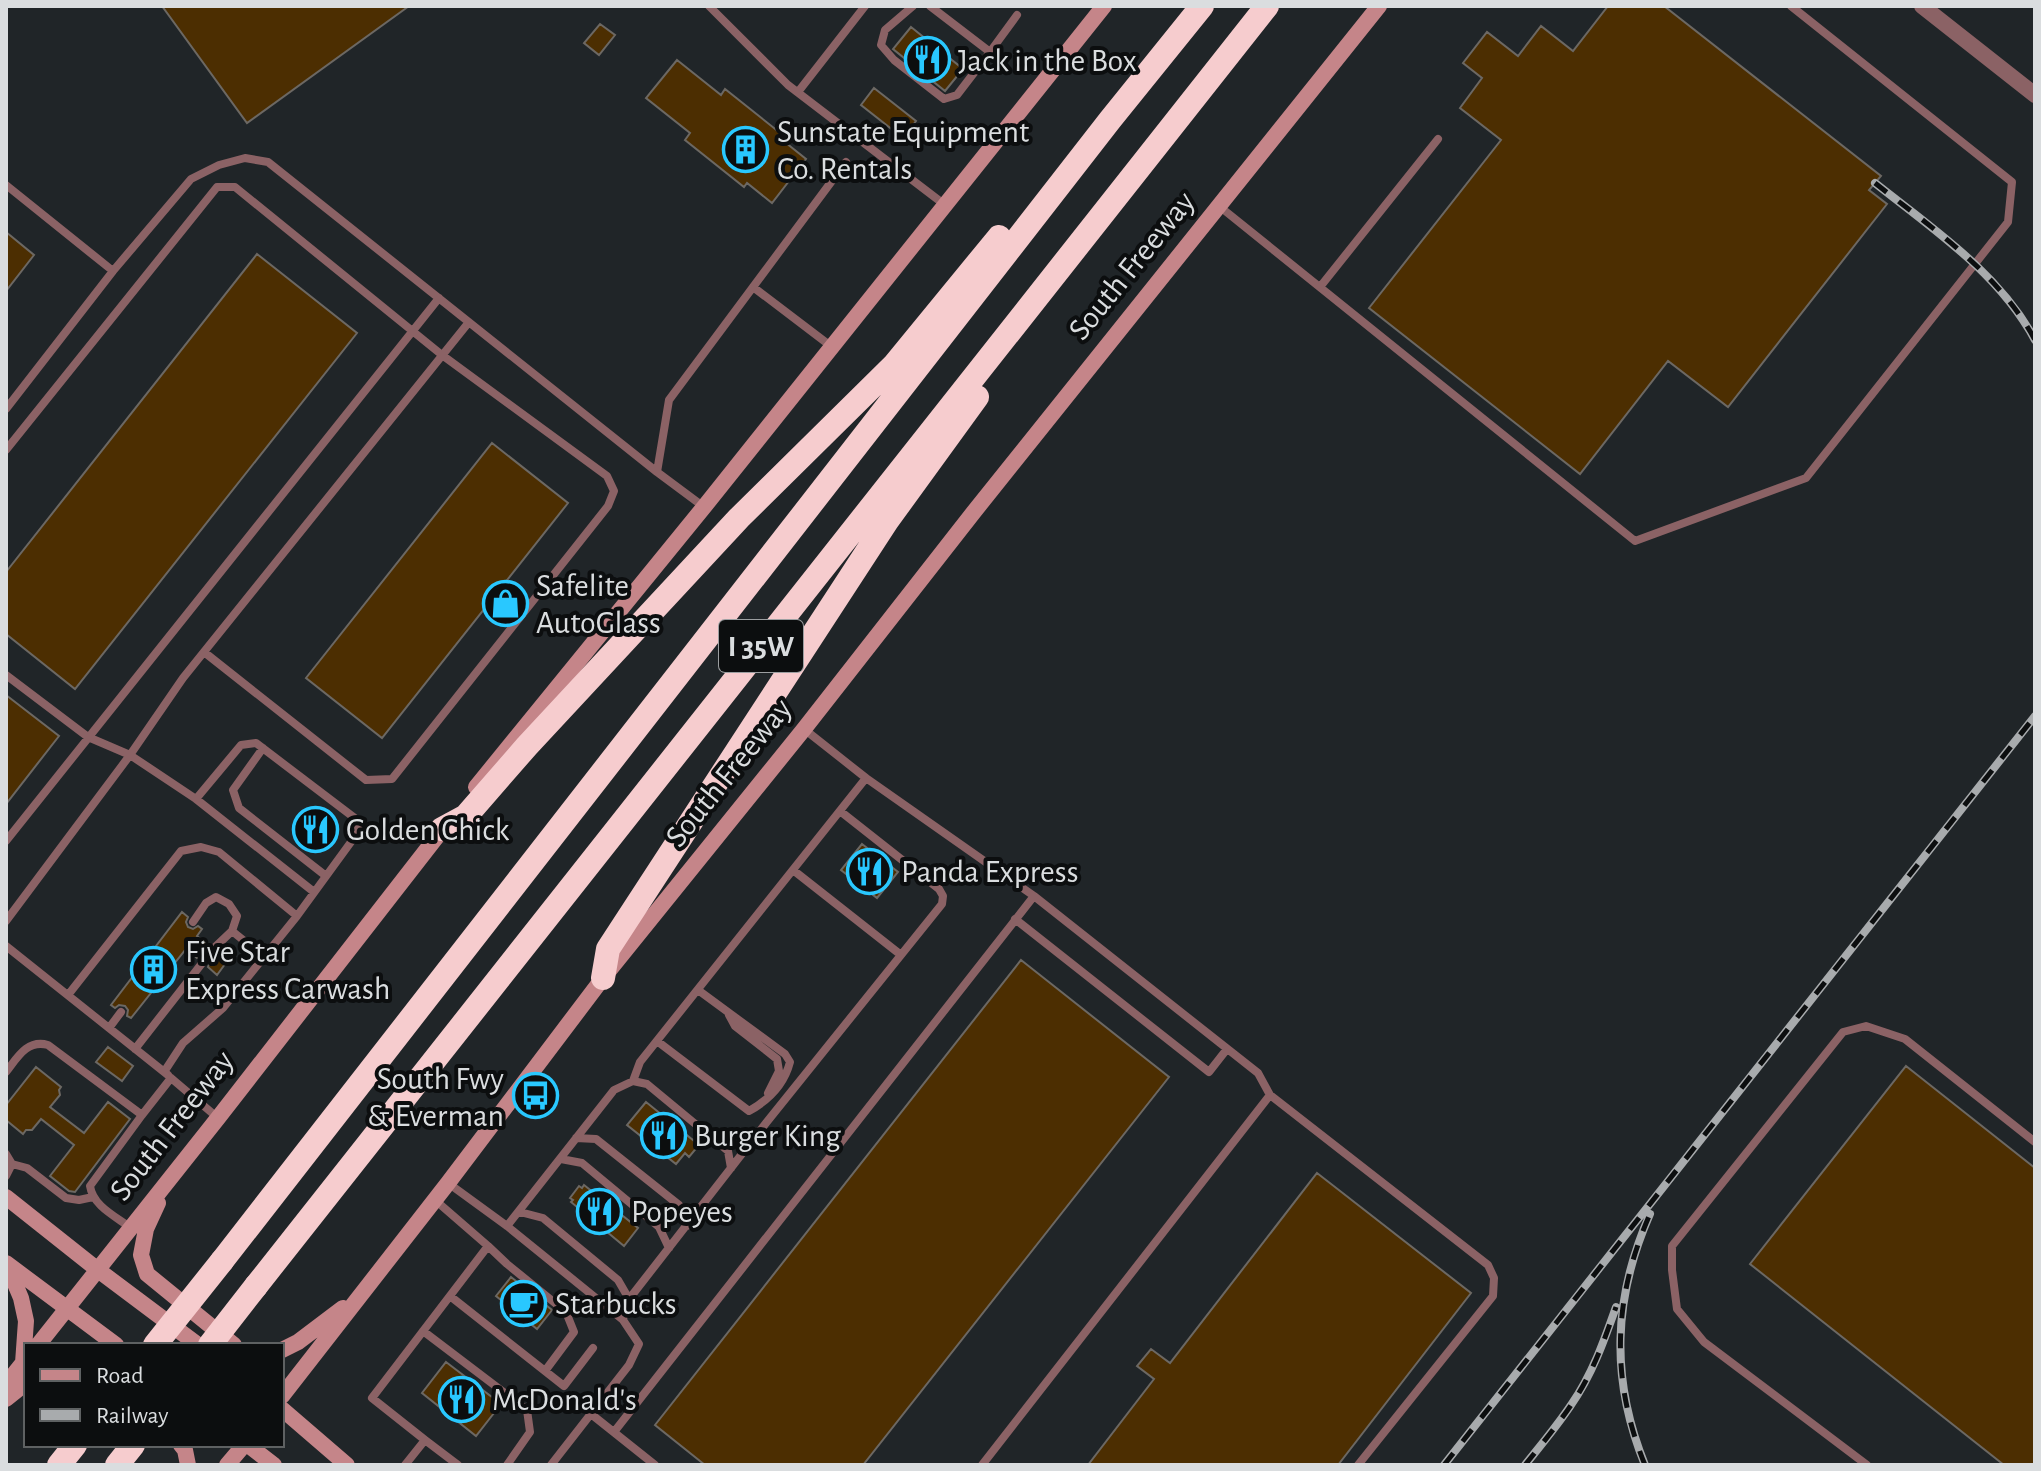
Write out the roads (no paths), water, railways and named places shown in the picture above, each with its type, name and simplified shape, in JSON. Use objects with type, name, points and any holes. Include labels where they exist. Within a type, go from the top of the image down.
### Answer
[{"type":"highway","name":"I 35W","points":[[157,1343],[1202,6]]},
{"type":"highway","name":"South Freeway","points":[[212,1343],[1267,6]]},
{"type":"highway","points":[[442,829],[466,816],[739,518],[894,365],[1078,141],[1110,120]]},
{"type":"highway","points":[[603,978],[608,949],[887,521],[1011,351],[1034,300]]},
{"type":"highway","points":[[59,1465],[73,1447]]},
{"type":"main road","name":"South Freeway","points":[[40,1343],[442,829],[1104,6]]},
{"type":"main road","name":"South Freeway","points":[[284,1393],[603,978],[1379,6]]},
{"type":"main road","points":[[169,1179],[146,1229],[141,1255],[147,1274],[232,1343]]},
{"type":"main road","points":[[6,1197],[195,1343]]},
{"type":"main road","points":[[6,1264],[113,1343]]},
{"type":"main road","points":[[6,1264],[21,1298],[26,1321],[25,1343]]},
{"type":"main road","points":[[284,1349],[298,1342],[364,1291]]},
{"type":"main road","points":[[6,1384],[24,1362]]},
{"type":"main road","points":[[6,1399],[24,1385]]},
{"type":"main road","points":[[284,1411],[347,1465]]},
{"type":"main road","points":[[227,1465],[244,1447]]},
{"type":"main road","points":[[249,1447],[274,1465]]},
{"type":"street","points":[[1922,6],[2035,95]]},
{"type":"lane","points":[[709,6],[788,85],[945,205]]},
{"type":"lane","points":[[798,92],[865,6]]},
{"type":"lane","points":[[913,6],[885,30],[881,45],[894,60],[944,99],[957,95],[1017,15]]},
{"type":"lane","points":[[930,6],[990,52]]},
{"type":"lane","points":[[1219,206],[1635,541],[1806,478],[2008,222],[2012,182],[1791,6]]},
{"type":"lane","points":[[1320,287],[1438,139]]},
{"type":"lane","points":[[6,409],[113,271],[191,179],[219,165],[245,158],[268,162],[704,507]]},
{"type":"lane","points":[[657,472],[669,400],[846,162]]},
{"type":"lane","points":[[6,185],[113,271]]},
{"type":"lane","points":[[6,450],[217,187],[235,187],[442,355],[607,476],[614,491],[608,506],[392,779],[366,780],[204,652]]},
{"type":"lane","points":[[753,287],[832,347]]},
{"type":"lane","points":[[6,841],[439,298]]},
{"type":"lane","points":[[6,921],[130,755],[183,678],[469,322]]},
{"type":"lane","points":[[6,675],[88,737],[130,755],[196,799],[314,892]]},
{"type":"lane","points":[[804,729],[866,778],[1034,896],[1258,1073],[1270,1095],[1488,1265],[1494,1278],[1493,1296],[1358,1465]]},
{"type":"lane","points":[[131,1228],[96,1202],[90,1186],[94,1179],[142,1115],[168,1075],[183,1043],[223,1008],[297,916],[359,831],[356,819],[256,743],[241,745],[196,799]]},
{"type":"lane","points":[[263,748],[233,790],[239,808],[326,876]]},
{"type":"lane","points":[[633,1081],[640,1062],[866,778]]},
{"type":"lane","points":[[623,1320],[629,1299],[942,904],[943,896],[939,889],[840,811]]},
{"type":"lane","points":[[68,995],[181,851],[201,847],[219,852],[297,916]]},
{"type":"lane","points":[[793,870],[901,955]]},
{"type":"lane","points":[[614,1432],[1034,896]]},
{"type":"lane","points":[[193,922],[206,903],[216,897],[229,904],[237,916],[232,931],[213,949]]},
{"type":"lane","points":[[1015,919],[1209,1072],[1227,1049]]},
{"type":"lane","points":[[232,931],[264,957]]},
{"type":"lane","points":[[6,946],[218,1118]]},
{"type":"lane","points":[[135,1049],[203,962]]},
{"type":"lane","points":[[698,990],[785,1054],[790,1062],[787,1075],[767,1101],[749,1111]]},
{"type":"lane","points":[[109,1028],[121,1012]]},
{"type":"lane","points":[[1867,1465],[1704,1342],[1677,1309],[1672,1246],[1843,1032],[1866,1026],[1905,1039],[2035,1142]]},
{"type":"lane","points":[[657,1041],[766,1123]]},
{"type":"lane","points":[[6,1072],[31,1044],[40,1042],[142,1115]]},
{"type":"lane","points":[[507,1226],[614,1090],[633,1081],[647,1084],[728,1151],[731,1168]]},
{"type":"lane","points":[[982,1465],[1270,1095]]},
{"type":"lane","points":[[576,1138],[596,1139],[643,1176],[679,1205],[687,1226]]},
{"type":"lane","points":[[6,1154],[12,1164],[27,1168],[66,1198],[79,1200],[93,1197]]},
{"type":"lane","points":[[561,1159],[582,1163],[659,1227],[669,1248]]},
{"type":"lane","points":[[6,1176],[12,1164]]},
{"type":"lane","points":[[448,1183],[507,1226],[623,1320],[639,1344],[629,1365],[551,1465]]},
{"type":"lane","points":[[435,1200],[566,1312],[574,1332],[545,1371]]},
{"type":"lane","points":[[520,1212],[543,1218],[618,1280],[629,1299]]},
{"type":"lane","points":[[458,1465],[372,1398],[488,1246]]},
{"type":"lane","points":[[450,1296],[564,1386],[593,1348]]},
{"type":"lane","points":[[423,1331],[527,1410],[530,1432],[507,1465]]},
{"type":"lane","points":[[591,1414],[655,1465]]},
{"type":"lane","points":[[405,1465],[425,1440]]},
{"type":"railway","points":[[1875,183],[1942,235],[1984,273],[2020,316],[2035,340]]},
{"type":"railway","points":[[1444,1465],[2035,716]]},
{"type":"railway","points":[[1645,1465],[1626,1401],[1620,1339],[1629,1277],[1650,1214]]},
{"type":"railway","points":[[1525,1465],[1585,1382],[1616,1307]]},
{"type":"place","name":"Jack in the Box","points":[[927,60]]},
{"type":"place","name":"Sunstate Equipment Co. Rentals","points":[[746,149]]},
{"type":"place","name":"Safelite AutoGlass","points":[[505,603]]},
{"type":"place","name":"Golden Chick","points":[[315,829]]},
{"type":"place","name":"Panda Express","points":[[870,871]]},
{"type":"place","name":"Five Star Express Carwash","points":[[154,969]]},
{"type":"place","name":"South Fwy & Everman","points":[[535,1096]]},
{"type":"place","name":"Burger King","points":[[663,1135]]},
{"type":"place","name":"Popeyes","points":[[600,1211]]},
{"type":"place","name":"Starbucks","points":[[524,1303]]},
{"type":"place","name":"McDonald's","points":[[461,1399]]}]
